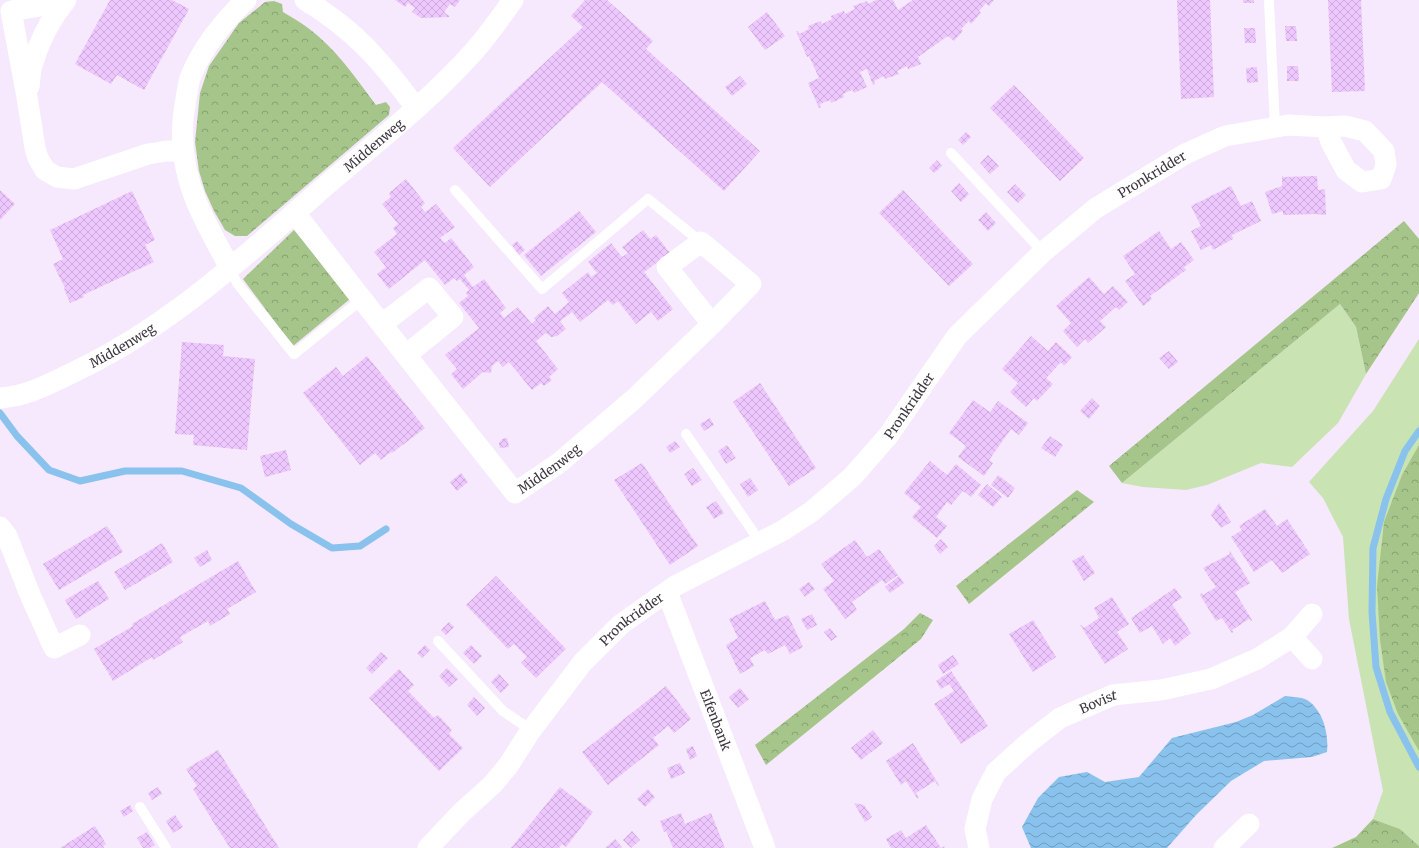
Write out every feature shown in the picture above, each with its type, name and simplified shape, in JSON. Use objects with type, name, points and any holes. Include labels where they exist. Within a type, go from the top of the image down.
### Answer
[{"type":"street","points":[[230,268],[196,203],[188,177],[182,151],[183,114],[190,80],[200,58],[208,44],[246,0]]},
{"type":"street","points":[[305,0],[335,19],[359,39],[390,73],[416,108]]},
{"type":"street","name":"Middenweg","points":[[0,398],[25,394],[63,377],[115,352],[160,323],[230,268],[416,108],[475,50],[500,20],[513,0]]},
{"type":"street","points":[[65,1],[11,11],[35,148],[38,158],[45,170],[58,177],[74,179],[148,154],[166,151],[182,151]]},
{"type":"street","points":[[27,97],[32,65],[50,24],[65,1]]},
{"type":"street","name":"Pronkridder","points":[[428,848],[461,813],[492,785],[508,766],[531,730],[583,662],[620,625],[675,586],[782,531],[811,512],[852,477],[888,436],[957,336],[1043,252],[1096,208],[1185,154],[1225,136],[1275,126],[1288,125],[1326,127]]},
{"type":"street","name":"Middenweg","points":[[294,213],[514,493],[565,458],[634,399],[751,284],[701,242]]},
{"type":"street","points":[[701,242],[668,267],[712,324]]},
{"type":"street","points":[[382,324],[429,288],[453,316],[406,354]]},
{"type":"street","points":[[0,527],[7,536],[31,597],[54,648],[80,635]]},
{"type":"street","name":"Elfenbank","points":[[667,592],[765,848]]},
{"type":"street","name":"Bovist","points":[[979,848],[975,829],[980,806],[996,772],[1028,742],[1060,718],[1113,695],[1161,690],[1211,679],[1257,659],[1292,637],[1312,614]]},
{"type":"street","points":[[1292,637],[1312,659]]},
{"type":"street","points":[[1224,848],[1249,824]]},
{"type":"lane","points":[[1268,2],[1275,126]]},
{"type":"lane","points":[[951,153],[1043,252]]},
{"type":"lane","points":[[455,190],[542,289],[648,199],[701,242]]},
{"type":"lane","points":[[230,268],[237,284],[294,354],[362,300]]},
{"type":"lane","points":[[686,434],[760,542]]},
{"type":"lane","points":[[438,641],[503,711],[531,730]]},
{"type":"lane","points":[[140,807],[166,848]]},
{"type":"green space","points":[[274,1],[282,4],[283,12],[310,29],[334,52],[376,105],[386,102],[390,107],[389,115],[247,236],[235,236],[225,230],[214,211],[205,191],[199,171],[195,142],[200,93],[209,66],[239,23],[265,2]]},
{"type":"green space","points":[[1404,221],[1419,239],[1419,293],[1366,374],[1356,327],[1340,304],[1122,483],[1109,466]]},
{"type":"green space","points":[[294,230],[350,299],[293,346],[243,279]]},
{"type":"green space","points":[[1340,304],[1356,327],[1366,374],[1338,423],[1292,467],[1261,463],[1207,485],[1186,490],[1143,487],[1122,483]]},
{"type":"green space","points":[[1419,339],[1419,846],[1400,829],[1373,819],[1383,791],[1349,619],[1343,537],[1323,498],[1309,482],[1373,411]]},
{"type":"green space","points":[[1419,445],[1419,751],[1398,714],[1386,682],[1380,640],[1377,586],[1384,522],[1402,475]]},
{"type":"green space","points":[[1077,490],[1094,502],[969,604],[956,586]]},
{"type":"green space","points":[[920,613],[933,620],[921,639],[766,765],[755,745],[904,629]]},
{"type":"green space","points":[[1373,819],[1400,829],[1419,846],[1419,848],[1332,848],[1356,837]]},
{"type":"water","points":[[1285,696],[1305,699],[1313,704],[1324,723],[1327,738],[1327,752],[1312,757],[1264,761],[1231,781],[1196,815],[1167,848],[1031,848],[1022,827],[1038,798],[1059,777],[1087,772],[1105,782],[1139,777],[1172,738],[1236,722],[1253,715]]},
{"type":"building","points":[[110,0],[172,0],[189,9],[144,90],[117,75],[111,84],[75,64]]},
{"type":"building","points":[[395,0],[460,0],[455,7],[450,4],[444,12],[449,17],[421,18],[412,12],[415,8],[408,3],[405,7]]},
{"type":"building","points":[[585,0],[607,0],[653,41],[646,49],[760,151],[724,191],[602,82],[490,187],[453,148],[583,27],[571,16]]},
{"type":"building","points":[[876,0],[893,0],[898,10],[913,0],[994,0],[989,6],[986,3],[979,11],[981,13],[971,24],[969,21],[961,29],[963,31],[954,41],[948,36],[918,57],[921,64],[908,69],[907,66],[897,71],[899,74],[885,79],[884,76],[874,81],[875,84],[873,85],[867,69],[860,72],[867,87],[854,93],[852,90],[843,94],[844,97],[831,103],[830,100],[820,104],[821,107],[819,108],[808,83],[819,78],[809,56],[807,57],[796,31],[798,31],[799,34],[809,29],[808,26],[821,21],[822,24],[832,19],[831,16],[844,11],[845,14],[855,9],[853,6],[867,1],[868,4]]},
{"type":"building","points":[[1177,0],[1210,0],[1214,97],[1181,99]]},
{"type":"building","points":[[1243,0],[1254,0],[1254,3],[1243,3]]},
{"type":"building","points":[[1328,0],[1361,0],[1365,91],[1332,92]]},
{"type":"building","points":[[767,12],[785,36],[765,50],[748,27]]},
{"type":"building","points":[[1285,26],[1296,26],[1297,41],[1286,41]]},
{"type":"building","points":[[1244,28],[1255,28],[1256,43],[1245,43]]},
{"type":"building","points":[[1287,66],[1298,66],[1299,81],[1287,81]]},
{"type":"building","points":[[1257,67],[1258,82],[1247,83],[1246,68]]},
{"type":"building","points":[[740,76],[747,84],[732,96],[725,87]]},
{"type":"building","points":[[1014,85],[1084,158],[1060,181],[990,108]]},
{"type":"building","points":[[966,132],[971,137],[963,145],[958,140]]},
{"type":"building","points":[[988,155],[999,166],[990,174],[980,163]]},
{"type":"building","points":[[937,160],[942,166],[934,173],[929,168]]},
{"type":"building","points":[[1282,176],[1317,176],[1318,190],[1325,189],[1326,215],[1283,215],[1283,211],[1272,214],[1265,192],[1282,186]]},
{"type":"building","points":[[406,179],[425,203],[421,207],[425,212],[436,204],[455,227],[440,238],[445,243],[451,238],[474,267],[464,275],[473,287],[484,279],[506,308],[500,313],[504,318],[518,307],[532,324],[536,320],[534,318],[548,306],[555,314],[569,302],[562,293],[588,272],[591,277],[597,273],[588,262],[611,243],[622,257],[628,253],[622,247],[643,230],[650,239],[656,235],[670,253],[644,272],[673,309],[658,321],[651,312],[636,324],[618,301],[613,305],[608,300],[580,322],[572,312],[560,321],[566,329],[557,336],[551,337],[546,333],[536,341],[558,369],[549,377],[552,380],[544,386],[541,383],[532,390],[509,362],[503,367],[498,361],[492,366],[491,373],[483,372],[463,389],[451,374],[457,369],[445,355],[479,328],[459,303],[468,296],[466,293],[469,290],[460,279],[457,281],[454,278],[445,285],[425,260],[389,289],[377,274],[386,267],[374,252],[397,234],[393,228],[398,224],[382,204],[391,197],[389,193]]},
{"type":"building","points":[[959,183],[969,194],[961,202],[951,191]]},
{"type":"building","points":[[1015,184],[1026,195],[1018,203],[1007,192]]},
{"type":"building","points":[[1231,186],[1241,206],[1252,201],[1261,221],[1232,235],[1233,239],[1213,250],[1211,245],[1201,250],[1191,231],[1201,226],[1191,206]]},
{"type":"building","points":[[0,190],[15,204],[0,220]]},
{"type":"building","points":[[903,190],[973,264],[949,286],[879,213]]},
{"type":"building","points":[[132,191],[155,240],[145,245],[154,262],[83,295],[84,297],[70,303],[64,289],[65,288],[53,264],[63,259],[50,230]]},
{"type":"building","points":[[579,211],[596,232],[541,276],[524,255]]},
{"type":"building","points":[[986,212],[996,223],[988,231],[978,220]]},
{"type":"building","points":[[1159,231],[1171,249],[1181,242],[1194,260],[1184,267],[1186,270],[1150,296],[1152,299],[1143,306],[1125,281],[1135,274],[1123,256]]},
{"type":"building","points":[[517,241],[525,250],[519,255],[512,245]]},
{"type":"building","points":[[1089,277],[1104,294],[1113,286],[1128,302],[1119,310],[1116,307],[1100,321],[1106,327],[1088,343],[1085,339],[1077,347],[1063,331],[1071,323],[1056,306]]},
{"type":"building","points":[[1031,336],[1048,351],[1056,342],[1072,357],[1064,366],[1061,362],[1046,378],[1053,384],[1037,401],[1034,398],[1026,407],[1010,392],[1018,383],[1002,369]]},
{"type":"building","points":[[182,342],[224,345],[223,356],[255,359],[247,450],[193,445],[194,435],[175,434]]},
{"type":"building","points":[[1169,351],[1178,362],[1169,369],[1159,358]]},
{"type":"building","points":[[367,356],[425,428],[381,460],[375,453],[360,465],[303,393],[336,367],[343,376]]},
{"type":"building","points":[[760,383],[816,468],[789,486],[733,402]]},
{"type":"building","points":[[1092,398],[1100,406],[1089,419],[1080,411]]},
{"type":"building","points":[[973,400],[990,412],[998,401],[1028,423],[1019,435],[1011,429],[989,460],[993,463],[984,476],[958,457],[966,446],[949,433]]},
{"type":"building","points":[[710,418],[714,425],[704,431],[700,424]]},
{"type":"building","points":[[1050,436],[1063,445],[1055,457],[1041,448]]},
{"type":"building","points":[[507,438],[509,447],[500,448],[499,443],[502,439]]},
{"type":"building","points":[[675,441],[680,447],[670,453],[666,447]]},
{"type":"building","points":[[727,445],[736,458],[726,464],[718,451]]},
{"type":"building","points":[[286,450],[291,470],[265,477],[260,456]]},
{"type":"building","points":[[930,461],[947,475],[956,464],[981,485],[971,497],[963,491],[951,505],[947,502],[936,517],[947,526],[937,538],[912,517],[921,507],[904,493]]},
{"type":"building","points":[[642,463],[698,546],[670,565],[614,480]]},
{"type":"building","points":[[693,468],[702,480],[692,486],[684,474]]},
{"type":"building","points":[[461,473],[468,482],[457,491],[450,482]]},
{"type":"building","points":[[998,475],[1015,488],[1008,498],[991,485]]},
{"type":"building","points":[[750,478],[758,490],[748,497],[740,484]]},
{"type":"building","points":[[987,484],[1002,497],[993,507],[978,495]]},
{"type":"building","points":[[716,501],[724,513],[714,519],[706,507]]},
{"type":"building","points":[[1219,503],[1231,522],[1221,528],[1211,515]]},
{"type":"building","points":[[1265,509],[1277,526],[1287,519],[1310,554],[1282,573],[1272,560],[1254,572],[1231,537],[1242,530],[1239,526]]},
{"type":"building","points":[[107,526],[123,552],[59,590],[43,564]]},
{"type":"building","points":[[941,539],[948,547],[940,554],[934,546]]},
{"type":"building","points":[[855,540],[867,557],[879,549],[898,575],[885,584],[882,580],[852,602],[857,610],[845,619],[823,589],[834,581],[821,564]]},
{"type":"building","points":[[162,543],[173,562],[125,590],[114,572]]},
{"type":"building","points":[[207,550],[212,560],[200,567],[194,558]]},
{"type":"building","points":[[1230,551],[1250,583],[1235,592],[1252,620],[1251,621],[1249,619],[1232,630],[1232,633],[1222,618],[1216,621],[1200,595],[1201,593],[1203,595],[1216,587],[1203,568],[1230,554]]},
{"type":"building","points":[[1083,555],[1095,573],[1084,581],[1072,561]]},
{"type":"building","points":[[238,561],[256,592],[227,609],[230,614],[210,626],[208,621],[180,637],[183,642],[153,660],[152,657],[113,681],[94,649],[133,626],[132,624]]},
{"type":"building","points":[[496,576],[566,649],[536,678],[521,663],[527,657],[514,644],[508,649],[466,605]]},
{"type":"building","points":[[899,576],[904,583],[890,593],[885,587]]},
{"type":"building","points":[[98,581],[109,599],[76,619],[65,600]]},
{"type":"building","points":[[809,582],[815,589],[805,597],[799,589]]},
{"type":"building","points":[[1175,588],[1182,598],[1172,604],[1191,633],[1175,646],[1170,638],[1163,644],[1152,626],[1140,633],[1131,618]]},
{"type":"building","points":[[1112,597],[1129,624],[1117,632],[1128,649],[1105,664],[1080,625],[1084,628],[1099,618],[1094,608]]},
{"type":"building","points":[[765,601],[775,620],[788,615],[803,647],[790,654],[785,645],[768,654],[765,650],[750,658],[754,666],[740,674],[726,645],[738,638],[729,619]]},
{"type":"building","points":[[812,614],[817,625],[807,630],[801,619]]},
{"type":"building","points":[[1033,620],[1056,657],[1033,672],[1009,634]]},
{"type":"building","points":[[449,622],[454,627],[446,635],[441,630]]},
{"type":"building","points":[[830,628],[837,637],[831,641],[824,632]]},
{"type":"building","points":[[425,645],[430,650],[422,658],[417,653]]},
{"type":"building","points":[[471,645],[482,656],[474,664],[463,653]]},
{"type":"building","points":[[381,652],[388,658],[372,674],[366,668]]},
{"type":"building","points":[[953,655],[959,664],[943,674],[938,665]]},
{"type":"building","points":[[447,668],[458,679],[449,687],[439,676]]},
{"type":"building","points":[[399,669],[414,685],[408,691],[434,718],[438,715],[452,730],[449,734],[463,748],[439,771],[369,698]]},
{"type":"building","points":[[951,671],[988,726],[961,744],[934,704],[954,691],[949,684],[941,689],[936,681]]},
{"type":"building","points":[[499,674],[509,685],[501,693],[491,682]]},
{"type":"building","points":[[666,686],[691,719],[674,733],[668,726],[653,738],[659,745],[608,785],[582,752]]},
{"type":"building","points":[[740,688],[749,699],[738,708],[729,697]]},
{"type":"building","points":[[474,697],[485,708],[477,716],[467,705]]},
{"type":"building","points":[[873,730],[883,743],[861,760],[851,748]]},
{"type":"building","points":[[913,743],[939,785],[938,786],[935,781],[916,793],[919,798],[917,798],[906,781],[901,785],[886,761]]},
{"type":"building","points":[[693,746],[697,756],[690,760],[686,749]]},
{"type":"building","points":[[218,750],[279,848],[230,848],[214,823],[193,789],[197,786],[186,769]]},
{"type":"building","points":[[680,763],[685,773],[671,779],[667,768]]},
{"type":"building","points":[[158,787],[162,794],[152,800],[148,793]]},
{"type":"building","points":[[560,787],[593,812],[566,847],[562,844],[559,848],[511,848]]},
{"type":"building","points":[[648,789],[655,797],[645,807],[637,799]]},
{"type":"building","points":[[854,803],[864,805],[872,817],[865,822]]},
{"type":"building","points":[[130,805],[133,811],[124,817],[120,811]]},
{"type":"building","points":[[681,813],[685,824],[711,813],[725,848],[673,848],[660,821]]},
{"type":"building","points":[[175,815],[183,827],[173,833],[166,821]]},
{"type":"building","points":[[926,825],[941,848],[891,848],[886,839],[901,830],[906,838]]},
{"type":"building","points":[[95,826],[106,844],[103,846],[104,848],[60,848]]},
{"type":"building","points":[[632,831],[640,840],[631,848],[623,840]]},
{"type":"building","points":[[147,832],[155,845],[150,848],[143,848],[137,838]]},
{"type":"building","points":[[615,839],[622,847],[621,848],[605,848]]},
{"type":"waterway","points":[[0,413],[17,436],[49,470],[80,481],[125,471],[182,471],[241,488],[291,524],[332,548],[360,546],[386,529]]},
{"type":"waterway","points":[[1419,431],[1405,451],[1386,499],[1373,548],[1372,612],[1376,667],[1390,712],[1419,767]]}]
